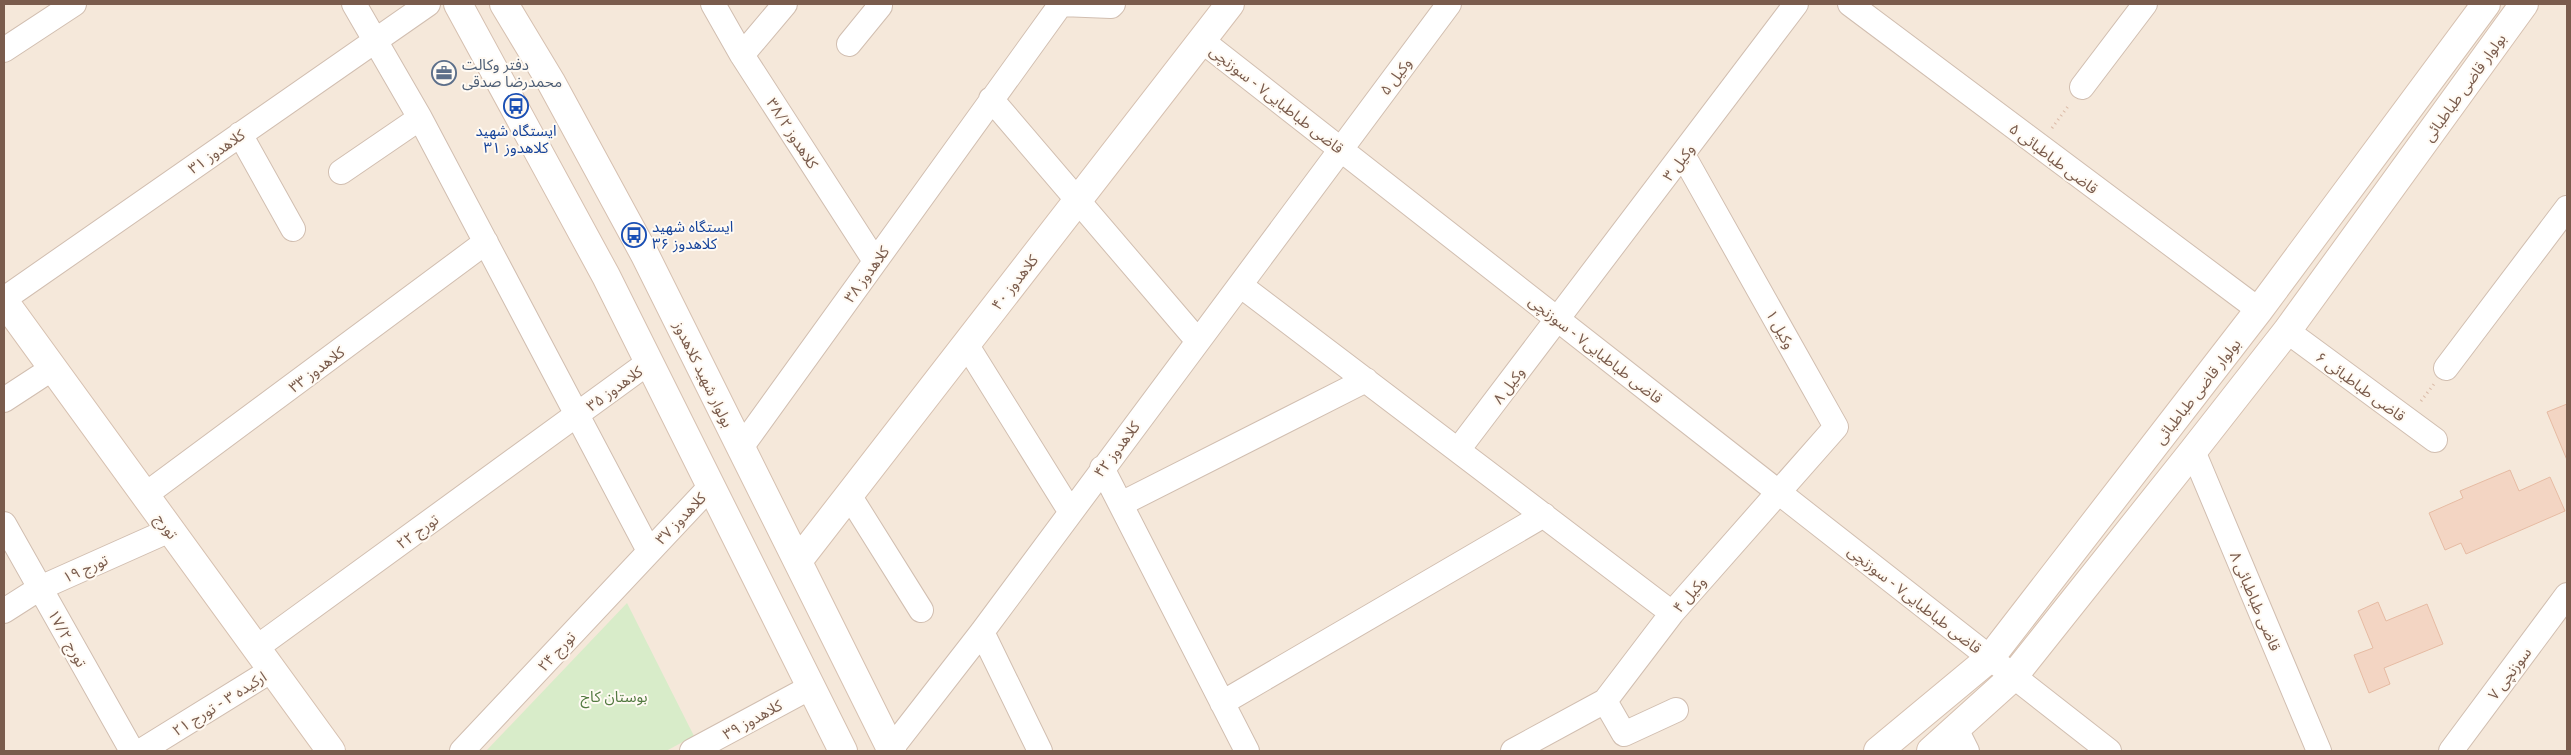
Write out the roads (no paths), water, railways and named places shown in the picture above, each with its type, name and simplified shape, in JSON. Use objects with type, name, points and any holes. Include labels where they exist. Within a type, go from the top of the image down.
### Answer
[{"type":"main road","points":[[458,4],[552,174],[649,362],[843,751]]},
{"type":"main road","name":"بولوار شهید کلاهدوز","points":[[504,4],[552,82],[645,255],[740,449],[892,750]]},
{"type":"main road","name":"کلاهدوز ۴۰","points":[[798,561],[1230,4]]},
{"type":"main road","name":"بولوار قاضی طباطبائی","points":[[1878,751],[1990,658],[2259,310],[2486,4]]},
{"type":"main road","name":"بولوار قاضی طباطبائی","points":[[1931,751],[1962,740],[2192,452],[2287,331],[2524,4]]},
{"type":"main road","name":"تورج","points":[[4,300],[330,751]]},
{"type":"street","points":[[4,50],[74,4]]},
{"type":"street","points":[[354,4],[377,40],[420,118],[649,550]]},
{"type":"street","name":"کلاهدوز ۳۱","points":[[4,300],[428,4]]},
{"type":"street","name":"کلاهدوز ۳۸/۲","points":[[713,4],[742,55],[875,262]]},
{"type":"street","points":[[742,55],[785,4]]},
{"type":"street","points":[[849,44],[880,6],[878,4]]},
{"type":"street","points":[[1061,4],[1111,6],[1113,4]]},
{"type":"street","name":"کلاهدوز ۳۸","points":[[740,449],[1061,4]]},
{"type":"street","name":"وکيل ۵","points":[[1340,149],[1449,4]]},
{"type":"street","name":"وکيل ۳","points":[[1558,319],[1796,4]]},
{"type":"street","name":"قاضی طباطبائی ۵","points":[[1850,4],[2259,310]]},
{"type":"street","points":[[2082,87],[2145,4]]},
{"type":"street","name":"قاضی طباطبایی۷ - سوزنچی","points":[[1202,40],[2109,751]]},
{"type":"street","points":[[991,99],[1197,340]]},
{"type":"street","points":[[341,172],[420,118]]},
{"type":"street","points":[[240,134],[293,229]]},
{"type":"street","name":"کلاهدوز ۴۲","points":[[892,750],[982,632],[1340,149]]},
{"type":"street","name":"وکيل ۱","points":[[1683,155],[1836,427],[1778,492]]},
{"type":"street","points":[[2446,368],[2567,208]]},
{"type":"street","name":"کلاهدوز ۳۳","points":[[145,495],[486,242]]},
{"type":"street","points":[[1240,285],[1672,613]]},
{"type":"street","name":"وکيل ۸","points":[[1458,450],[1558,319]]},
{"type":"street","name":"قاضی طباطبائی ۶","points":[[2287,331],[2435,440]]},
{"type":"street","points":[[966,344],[1070,511]]},
{"type":"street","name":"کلاهدوز ۳۵","points":[[578,413],[649,362]]},
{"type":"street","points":[[4,400],[53,368]]},
{"type":"street","points":[[1120,504],[1366,380]]},
{"type":"street","name":"تورج ۲۲","points":[[256,648],[578,413]]},
{"type":"street","name":"قاضی طباطبائی ۸","points":[[2192,452],[2319,751]]},
{"type":"street","points":[[1102,468],[1247,751]]},
{"type":"street","name":"کلاهدوز ۳۷","points":[[649,550],[711,486]]},
{"type":"street","name":"وکيل ۴","points":[[1605,702],[1672,613],[1778,492]]},
{"type":"street","points":[[849,495],[921,610]]},
{"type":"street","points":[[1222,703],[1544,515]]},
{"type":"street","name":"تورج ۱۷/۲","points":[[4,524],[132,751]]},
{"type":"street","name":"تورج ۱۹","points":[[4,611],[40,588],[170,530]]},
{"type":"street","name":"تورج ۲۴","points":[[462,751],[649,550]]},
{"type":"street","name":"سوزنچی ۷","points":[[2451,751],[2567,595]]},
{"type":"street","points":[[982,632],[1040,751]]},
{"type":"street","name":"ارکیده ۳ - تورج ۲۱","points":[[141,751],[272,670]]},
{"type":"street","name":"کلاهدوز ۳۹","points":[[692,751],[811,686]]},
{"type":"street","points":[[1513,751],[1605,702],[1624,734],[1676,710]]},
{"type":"place","name":"دفتر وکالت محمدرضا صدقی","points":[[444,73]]},
{"type":"place","name":"ایستگاه شهید کلاهدوز ۳۱","points":[[516,106]]},
{"type":"place","name":"ایستگاه شهید کلاهدوز ۳۶","points":[[634,235]]},
{"type":"park label","name":"بوستان کاج","points":[[614,696]]}]
